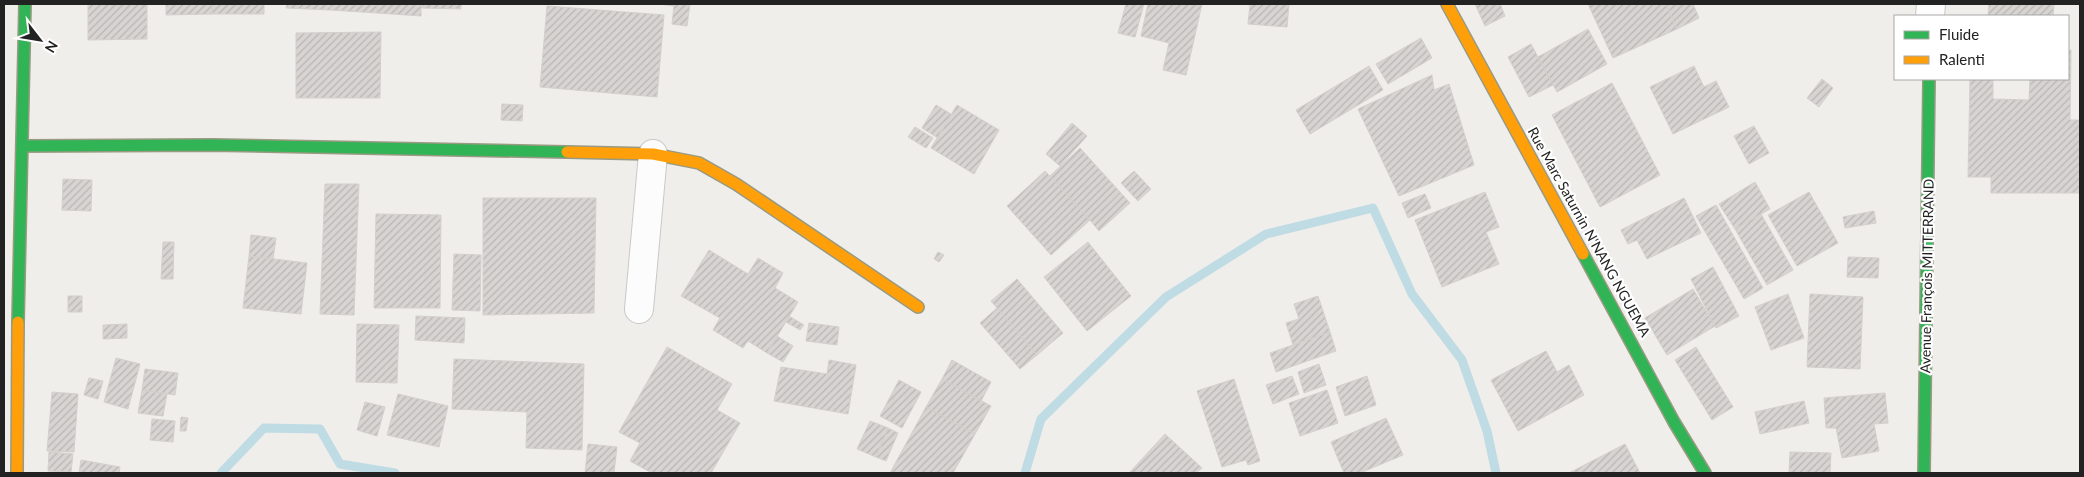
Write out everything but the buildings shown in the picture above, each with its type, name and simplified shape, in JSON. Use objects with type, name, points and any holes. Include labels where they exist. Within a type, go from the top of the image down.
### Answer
[{"type":"street","points":[[18,473],[16,416],[16,141],[25,4]]},
{"type":"street","name":"Rue Marc Saturnin N'NANG NGUEMA","points":[[1447,4],[1674,422],[1705,473]]},
{"type":"street","name":"Avenue François MITTERRAND","points":[[1924,473],[1930,80]]},
{"type":"street","points":[[16,141],[653,154],[699,163],[736,184],[918,307]]},
{"type":"street","points":[[639,309],[653,154]]},
{"type":"waterway","points":[[1025,473],[1041,419],[1166,297],[1266,234],[1373,208],[1412,294],[1462,360],[1487,431],[1496,473]]},
{"type":"waterway","points":[[221,473],[264,428],[320,429],[340,464],[395,473]]},
{"type":"traffic: fast","points":[[18,322],[25,4]]},
{"type":"traffic: fast","points":[[1924,473],[1929,80]]},
{"type":"traffic: fast","points":[[22,146],[212,145],[567,152]]},
{"type":"traffic: fast","points":[[1583,254],[1674,422],[1705,473]]},
{"type":"traffic: slow","points":[[1447,4],[1583,254]]},
{"type":"traffic: slow","points":[[567,152],[653,154],[699,163],[736,184],[918,307]]},
{"type":"traffic: slow","points":[[17,473],[18,322]]}]
